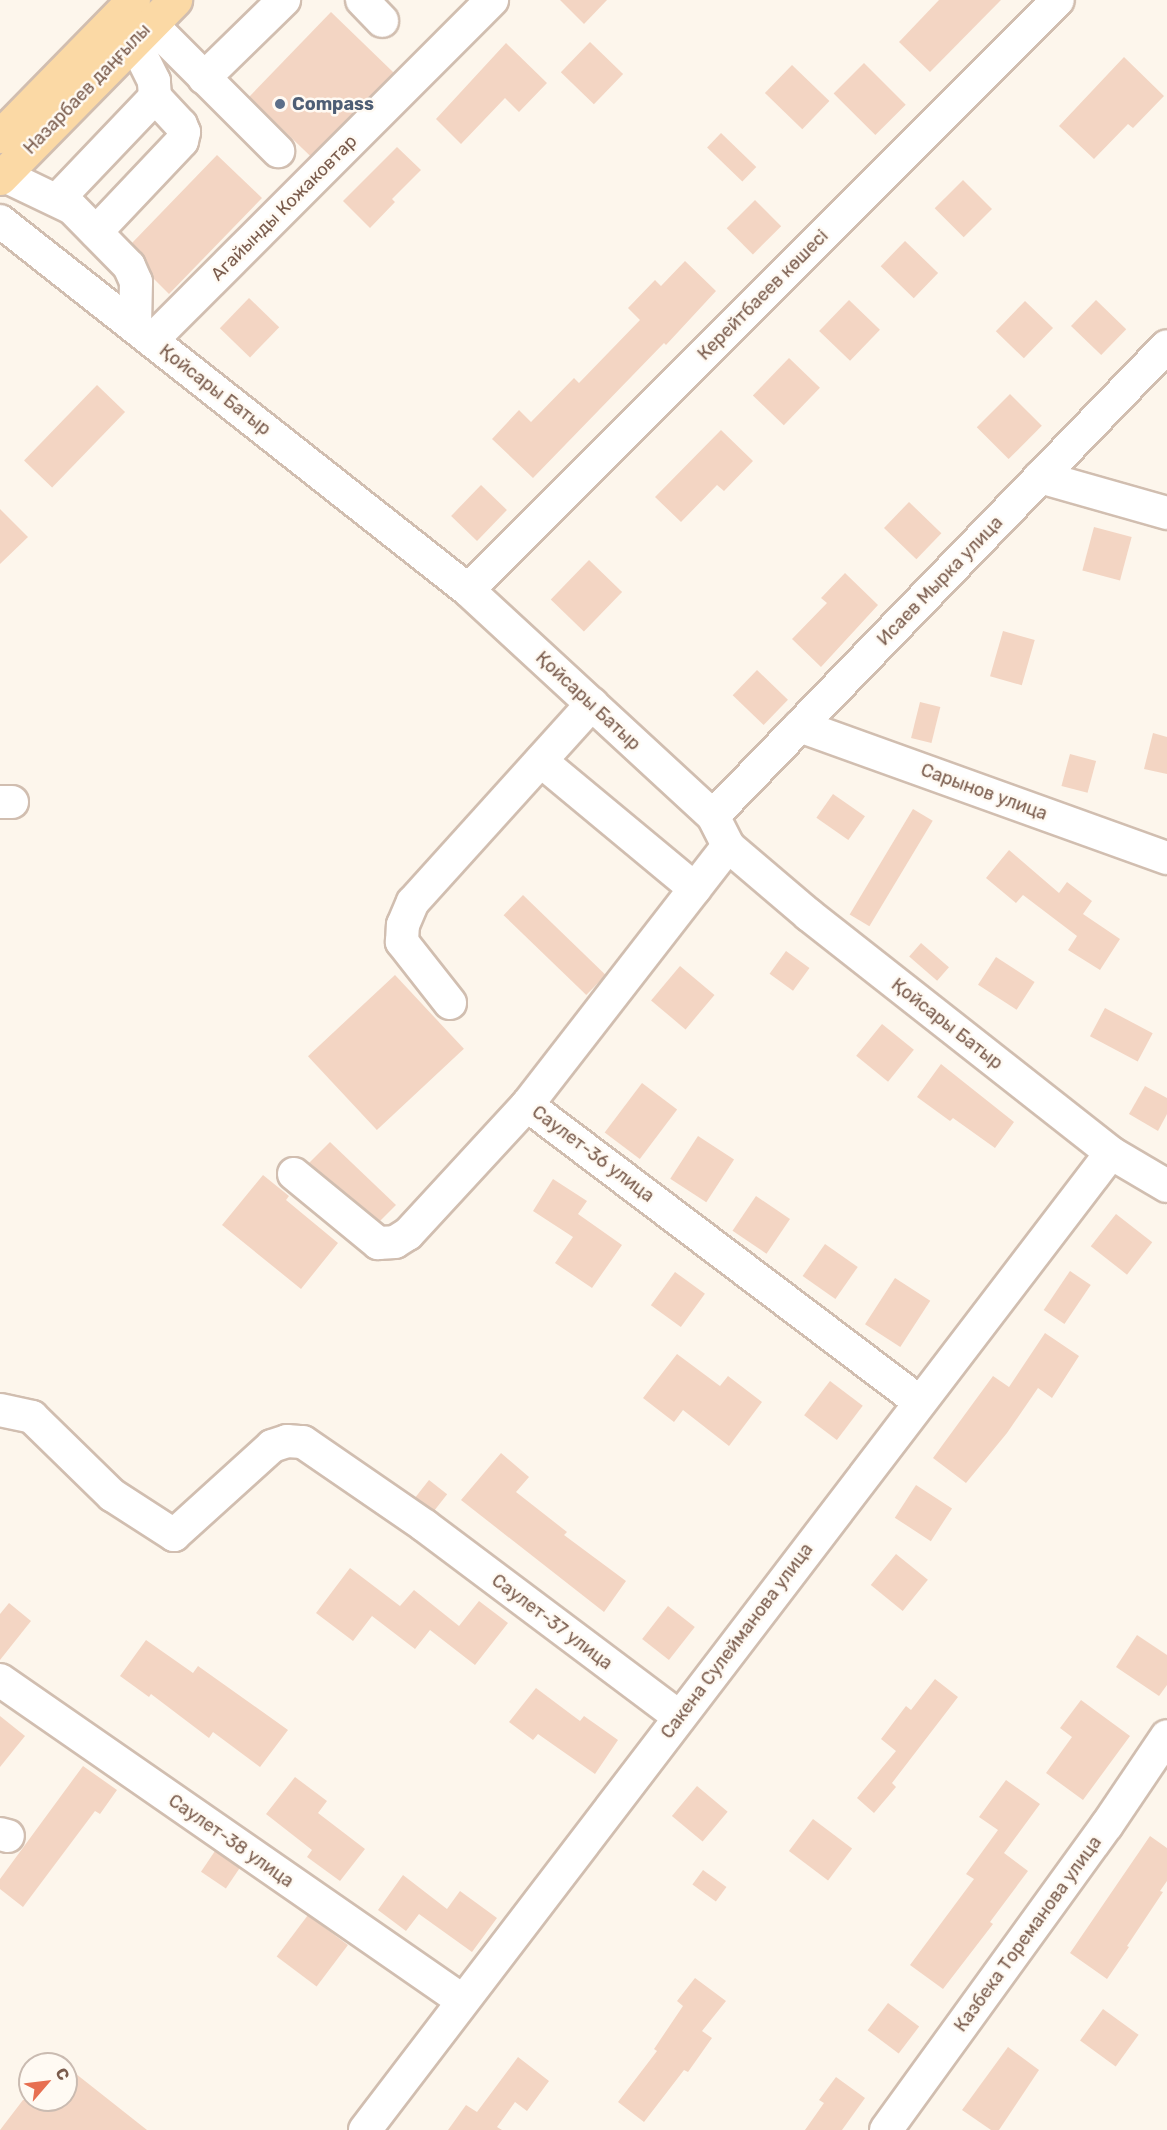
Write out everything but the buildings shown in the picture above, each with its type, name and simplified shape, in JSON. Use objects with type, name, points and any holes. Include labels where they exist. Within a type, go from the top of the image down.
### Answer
[{"type":"main road","name":"Назарбаев даңғылы","points":[[0,136],[139,22],[175,0]]},
{"type":"main road","name":"Назарбаев даңғылы","points":[[1,177],[139,22]]},
{"type":"street","points":[[204,78],[284,0]]},
{"type":"street","name":"Агайынды Кожаковтар","points":[[143,334],[492,0]]},
{"type":"street","name":"Керейтбаеев көшесі","points":[[468,590],[1058,0]]},
{"type":"street","points":[[139,22],[204,78],[278,151]]},
{"type":"street","points":[[96,232],[182,141],[184,132],[182,125],[155,97],[154,81],[139,22]]},
{"type":"street","points":[[57,200],[155,97]]},
{"type":"street","points":[[1,177],[72,208],[129,266],[136,282],[143,334]]},
{"type":"street","name":"Қойсары Батыр","points":[[0,221],[468,590],[713,816],[728,846],[809,915],[1110,1153],[1167,1186]]},
{"type":"street","name":"Исаев Мырка улица","points":[[713,816],[1167,346]]},
{"type":"street","points":[[1040,477],[1167,513]]},
{"type":"street","points":[[450,1004],[402,942],[403,925],[413,902],[592,705]]},
{"type":"street","name":"Сарынов улица","points":[[800,726],[1167,858]]},
{"type":"street","points":[[541,761],[695,889]]},
{"type":"street","name":"Саулет-36 улица","points":[[728,846],[527,1105],[919,1401]]},
{"type":"street","points":[[294,1174],[378,1243],[395,1242],[408,1234],[527,1105]]},
{"type":"street","name":"Сакена Сулейманова улица","points":[[365,2130],[1110,1153]]},
{"type":"street","name":"Саулет-37 улица","points":[[0,1410],[33,1417],[112,1495],[174,1535],[272,1446],[287,1441],[303,1442],[425,1526],[679,1717]]},
{"type":"street","name":"Саулет-38 улица","points":[[0,1680],[463,2001]]},
{"type":"street","name":"Казбека Тореманова улица","points":[[886,2130],[1107,1825],[1167,1736]]},
{"type":"place","name":"Compass","points":[[280,104]]}]
